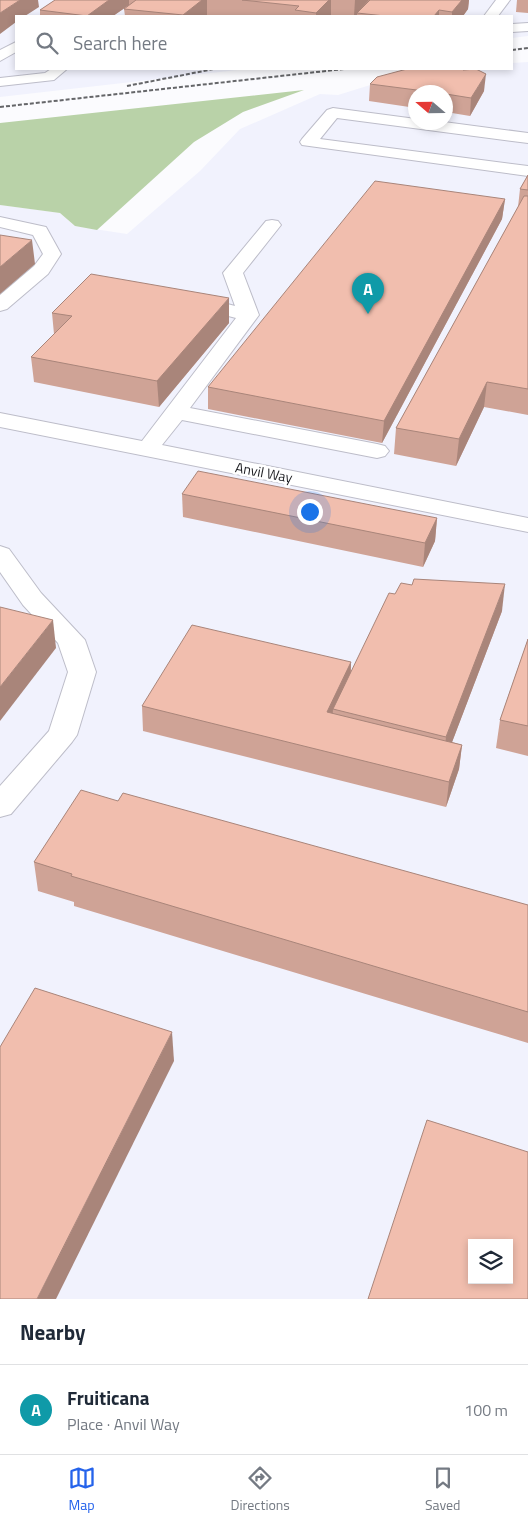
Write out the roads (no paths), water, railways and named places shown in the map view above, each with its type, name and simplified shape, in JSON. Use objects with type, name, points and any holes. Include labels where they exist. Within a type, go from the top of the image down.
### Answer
[{"type":"street","points":[[491,15],[503,0]]},
{"type":"street","points":[[513,28],[528,27]]},
{"type":"street","points":[[0,58],[15,47]]},
{"type":"street","points":[[0,82],[49,77],[59,70]]},
{"type":"street","points":[[528,138],[333,114],[308,142],[528,171]]},
{"type":"street","points":[[0,222],[40,231],[52,254],[41,270],[0,305]]},
{"type":"street","points":[[249,315],[233,273],[272,225]]},
{"type":"street","points":[[176,297],[249,315]]},
{"type":"street","points":[[148,449],[249,315]]},
{"type":"street","points":[[176,412],[377,451]]},
{"type":"street","name":"Anvil Way","points":[[0,420],[528,525]]},
{"type":"street","points":[[0,554],[32,600],[71,640],[82,672],[62,735],[0,806]]},
{"type":"railway","points":[[513,50],[528,48]]},
{"type":"railway","points":[[127,86],[209,70]]},
{"type":"railway","points":[[0,107],[335,70]]},
{"type":"place","name":"Fruiticana","points":[[368,314]]}]
